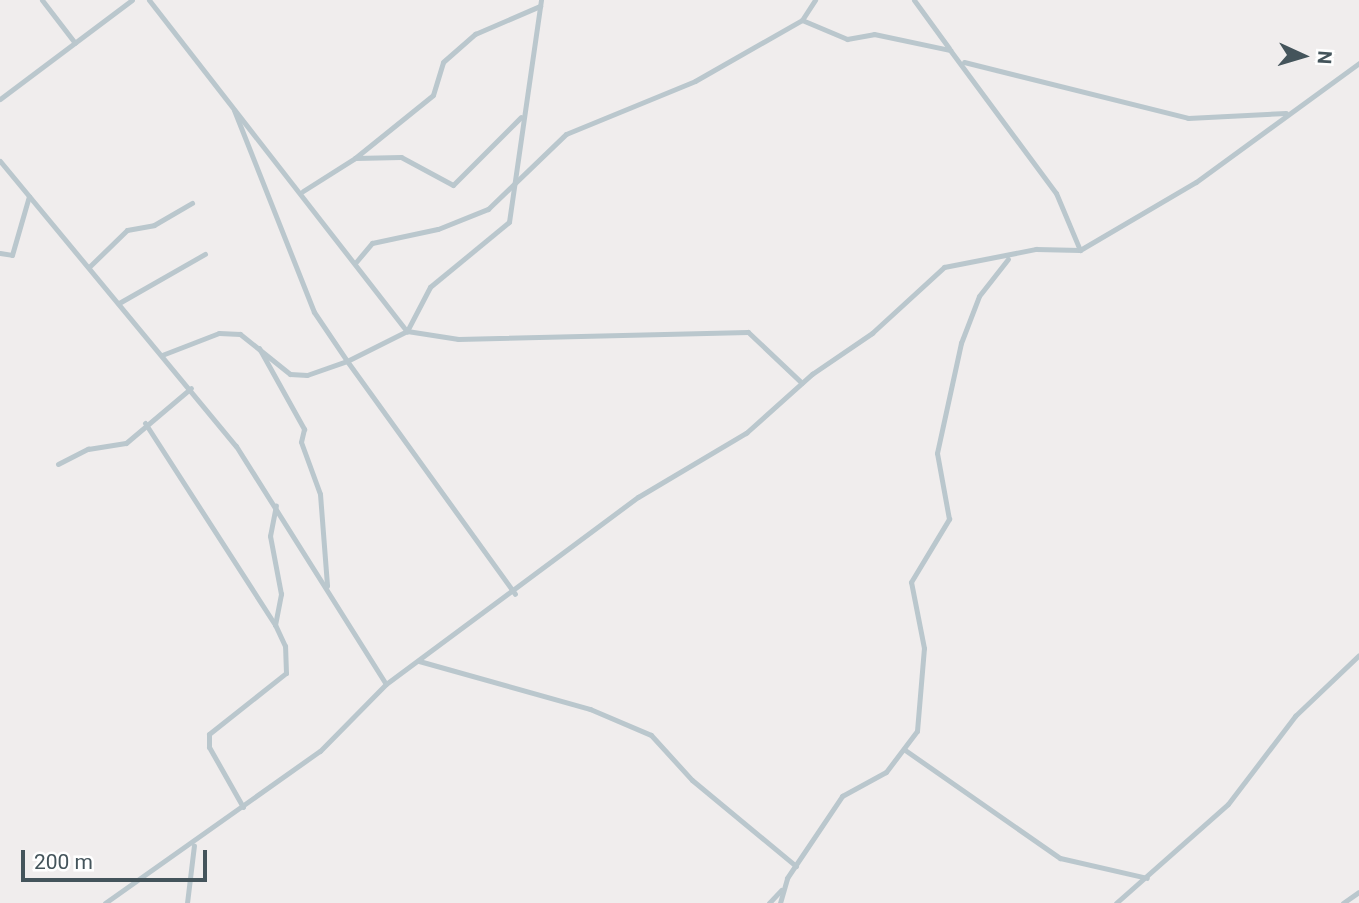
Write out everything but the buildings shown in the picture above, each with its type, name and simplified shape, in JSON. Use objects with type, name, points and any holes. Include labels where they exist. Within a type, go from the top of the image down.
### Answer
[{"type":"street","points":[[42,0],[75,43]]},
{"type":"street","points":[[0,99],[132,0]]},
{"type":"street","points":[[149,0],[303,191],[407,331]]},
{"type":"street","points":[[356,262],[372,243],[438,229],[488,209],[566,134],[695,81],[802,19],[815,0]]},
{"type":"street","points":[[914,0],[950,50],[964,62],[1056,193],[1080,250]]},
{"type":"street","points":[[303,191],[355,158],[433,94],[443,62],[475,34],[540,3]]},
{"type":"street","points":[[407,331],[430,287],[509,222],[540,3]]},
{"type":"street","points":[[802,19],[847,38],[874,34],[950,50]]},
{"type":"street","points":[[964,62],[1139,110],[1188,118],[1287,113]]},
{"type":"street","points":[[105,903],[194,845],[328,745],[386,684],[515,594],[638,497],[746,433],[802,383],[872,334],[944,267],[1008,259],[1036,249],[1080,250],[1196,182],[1359,63]]},
{"type":"street","points":[[231,102],[314,312],[515,594]]},
{"type":"street","points":[[355,158],[401,157],[453,185],[522,116]]},
{"type":"street","points":[[0,161],[191,388],[276,506],[386,684]]},
{"type":"street","points":[[0,253],[12,255],[29,196]]},
{"type":"street","points":[[89,267],[127,230],[153,225],[192,203]]},
{"type":"street","points":[[119,303],[205,254]]},
{"type":"street","points":[[769,903],[781,890],[842,796],[886,772],[905,750],[921,720],[924,659],[911,582],[949,519],[937,453],[961,343],[979,296],[1008,259]]},
{"type":"street","points":[[162,355],[219,333],[240,334],[290,374],[347,361],[407,331],[458,339],[748,332],[802,383]]},
{"type":"street","points":[[259,348],[304,429],[301,442],[320,494],[328,589]]},
{"type":"street","points":[[58,464],[88,449],[126,443],[145,422],[191,388]]},
{"type":"street","points":[[145,422],[275,625],[285,646],[280,683],[209,734],[209,747],[243,807]]},
{"type":"street","points":[[275,625],[281,594],[270,536],[276,506]]},
{"type":"street","points":[[1116,903],[1228,804],[1295,716],[1359,656]]},
{"type":"street","points":[[419,661],[590,709],[651,735],[692,780],[796,866]]},
{"type":"street","points":[[905,750],[1060,858],[1147,878]]},
{"type":"street","points":[[187,903],[194,845]]},
{"type":"street","points":[[780,903],[781,890]]},
{"type":"street","points":[[1343,903],[1359,892]]}]
